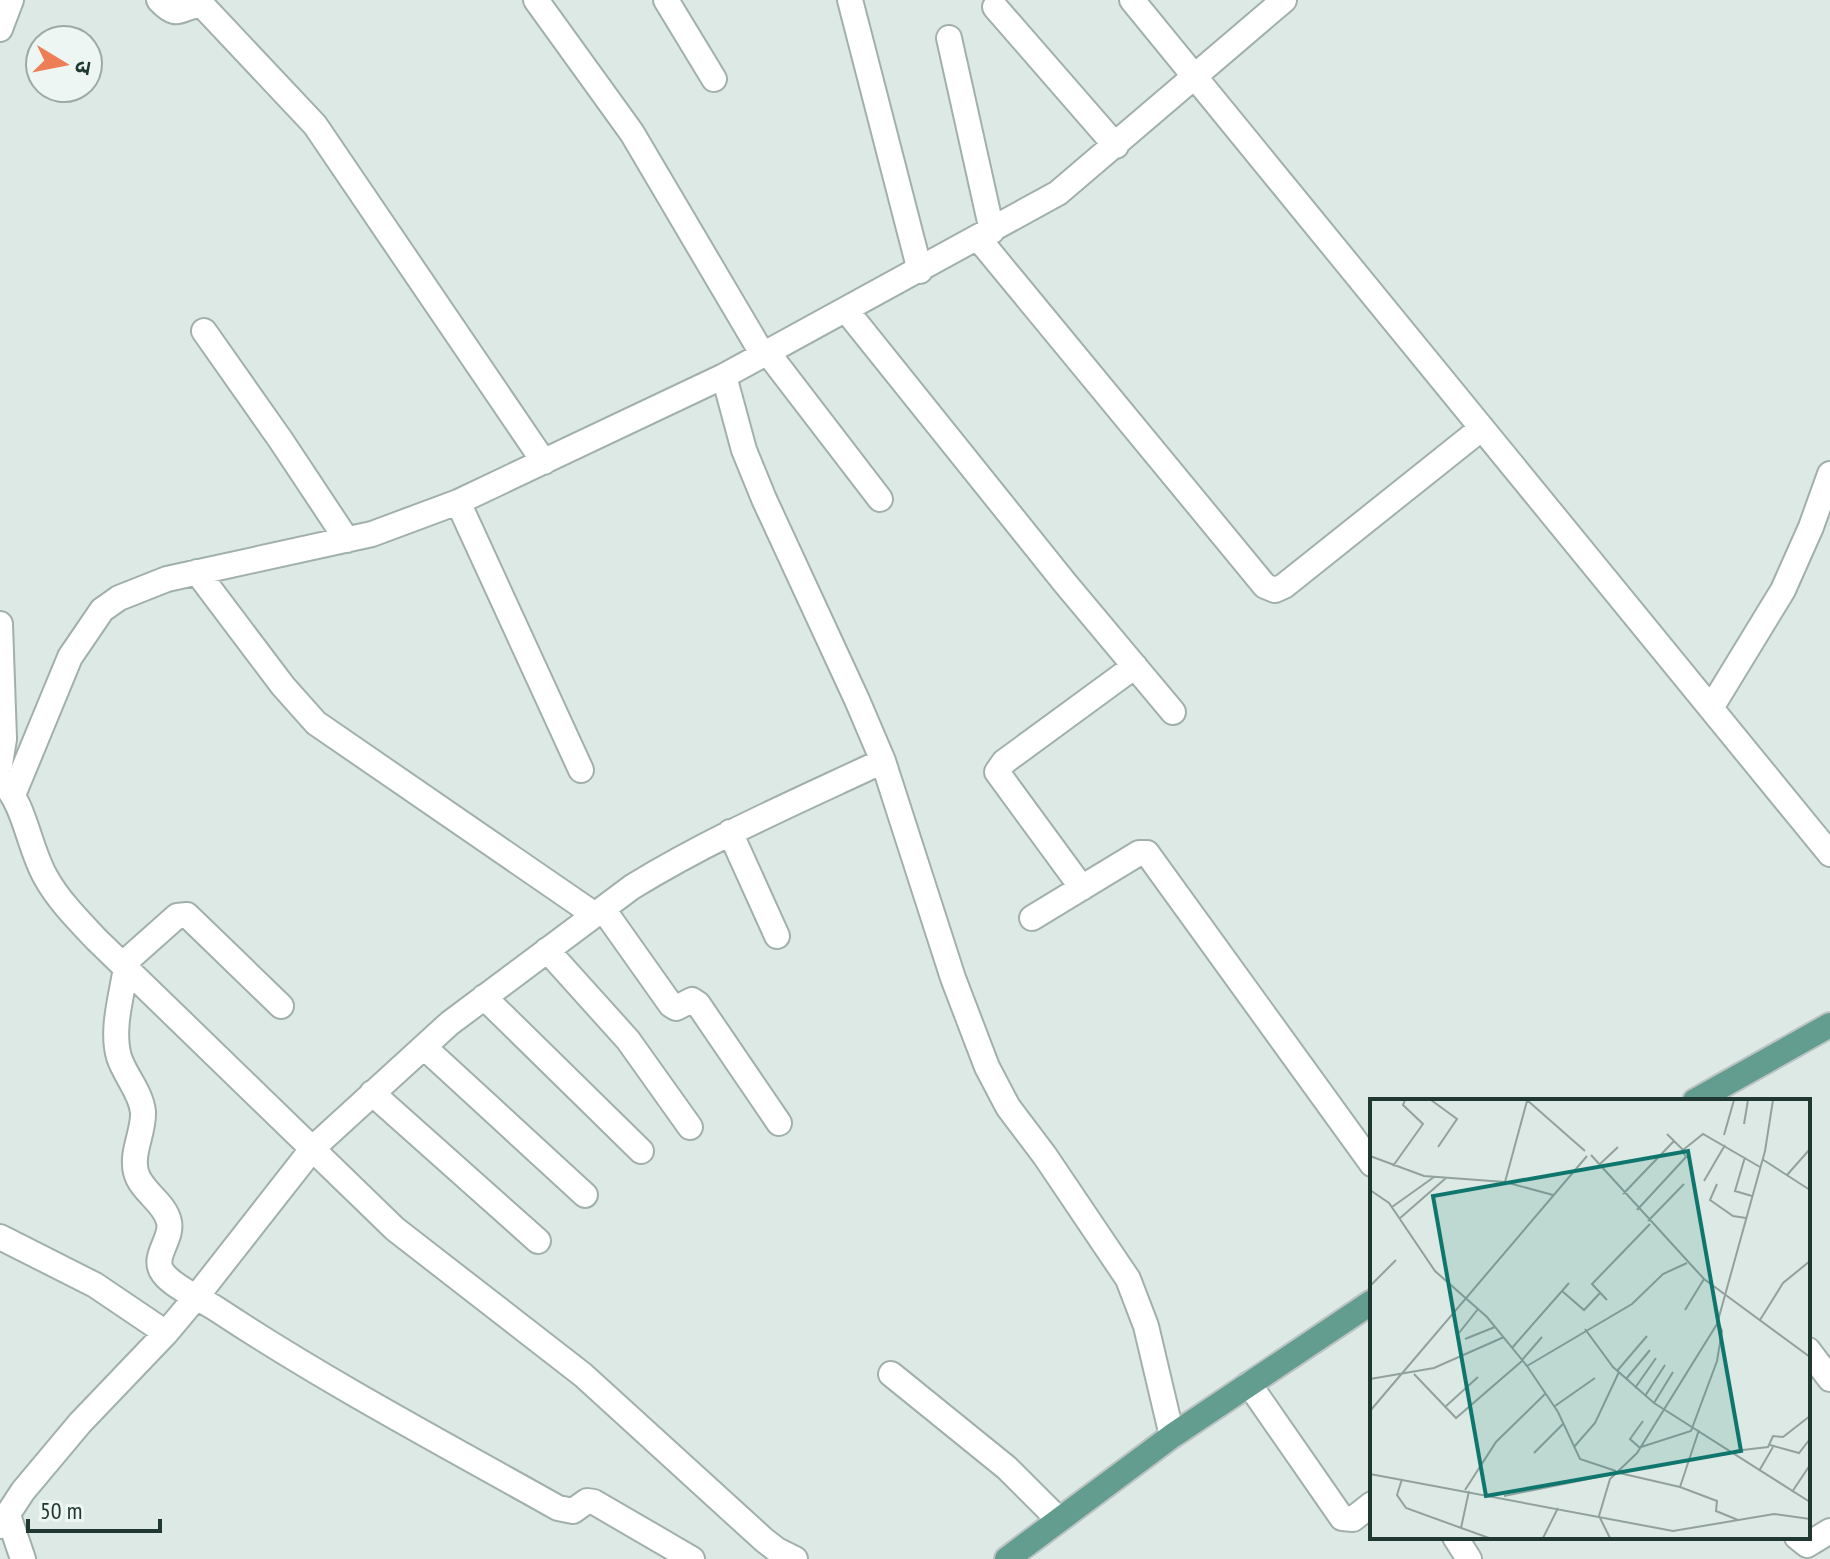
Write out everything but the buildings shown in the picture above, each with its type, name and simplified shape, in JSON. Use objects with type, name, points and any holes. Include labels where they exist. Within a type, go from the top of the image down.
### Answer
[{"type":"main road","points":[[1699,1099],[1830,1025]]},
{"type":"main road","points":[[1007,1559],[1172,1436],[1370,1303]]},
{"type":"street","points":[[0,29],[11,0]]},
{"type":"street","points":[[159,0],[175,12],[198,4],[203,6],[306,112],[544,462]]},
{"type":"street","points":[[536,0],[632,133],[765,354],[880,499]]},
{"type":"street","points":[[666,0],[714,79]]},
{"type":"street","points":[[850,0],[920,271]]},
{"type":"street","points":[[1132,0],[1830,854]]},
{"type":"street","points":[[4,787],[70,657],[102,610],[137,589],[197,572],[372,534],[458,502],[724,376],[1058,193],[1284,0]]},
{"type":"street","points":[[995,7],[1116,146]]},
{"type":"street","points":[[949,38],[985,235],[1265,586],[1275,590],[1284,586],[1482,428]]},
{"type":"street","points":[[846,310],[1173,712]]},
{"type":"street","points":[[204,331],[347,540]]},
{"type":"street","points":[[724,376],[744,450],[764,499],[883,761],[953,978],[987,1067],[1008,1107],[1128,1279],[1146,1326],[1172,1436]]},
{"type":"street","points":[[1711,708],[1783,590],[1830,474]]},
{"type":"street","points":[[458,502],[581,770]]},
{"type":"street","points":[[197,572],[283,686],[316,723],[599,912],[673,1007],[689,1001],[698,1004],[779,1123]]},
{"type":"street","points":[[0,624],[4,787],[45,877],[77,919],[395,1229],[583,1375],[764,1540],[789,1558]]},
{"type":"street","points":[[1082,888],[997,772],[1004,762],[1135,666]]},
{"type":"street","points":[[23,1559],[4,1520],[23,1491],[80,1423],[166,1333],[313,1148],[372,1093],[484,997],[661,869],[730,832],[883,761]]},
{"type":"street","points":[[730,832],[777,936]]},
{"type":"street","points":[[1032,918],[1139,853],[1147,853],[1370,1161]]},
{"type":"street","points":[[281,1006],[187,915],[177,916],[125,966],[116,1041],[122,1065],[142,1104],[135,1163],[137,1174],[145,1190],[168,1218],[170,1226],[159,1259],[159,1267],[170,1282],[197,1296],[275,1348],[558,1508],[573,1511],[587,1501],[594,1502],[692,1559]]},
{"type":"street","points":[[547,950],[628,1040],[690,1127]]},
{"type":"street","points":[[484,997],[641,1151]]},
{"type":"street","points":[[424,1047],[585,1195]]},
{"type":"street","points":[[372,1093],[538,1241]]},
{"type":"street","points":[[0,1237],[95,1285],[166,1333]]},
{"type":"street","points":[[1810,1353],[1830,1379]]},
{"type":"street","points":[[891,1374],[1007,1468],[1058,1519]]},
{"type":"street","points":[[1249,1384],[1342,1518],[1353,1519],[1370,1506]]},
{"type":"street","points":[[1800,1539],[1807,1545],[1830,1531]]},
{"type":"street","points":[[1456,1539],[1469,1559]]}]
